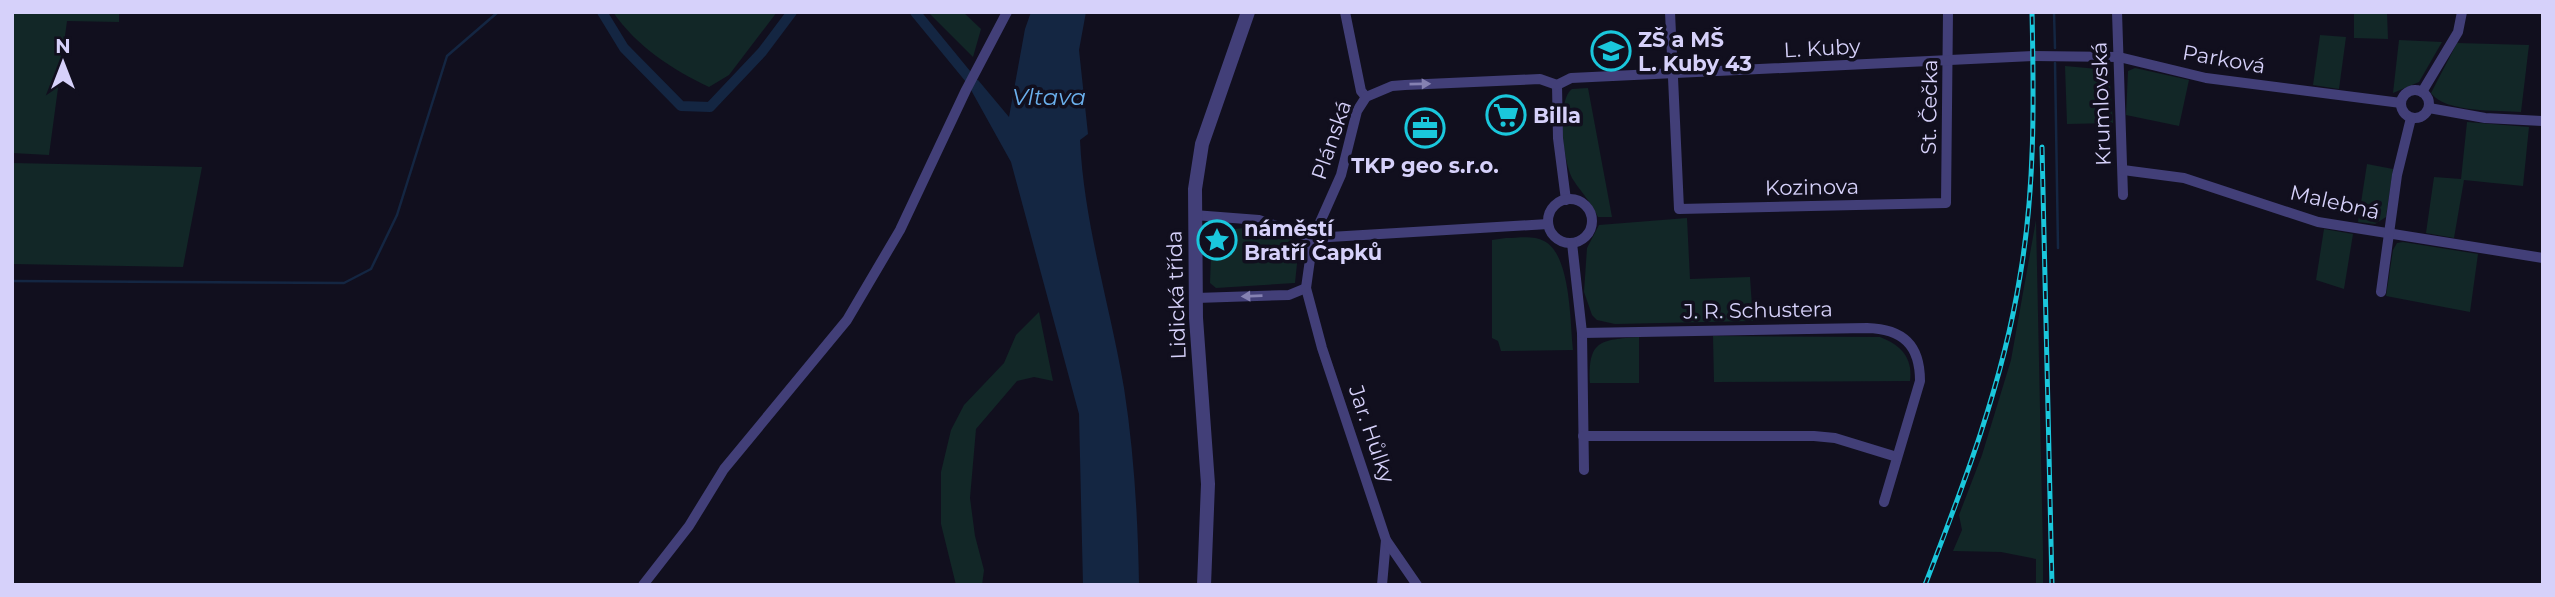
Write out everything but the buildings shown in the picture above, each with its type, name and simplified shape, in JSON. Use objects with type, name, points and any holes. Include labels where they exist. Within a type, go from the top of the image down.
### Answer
[{"type":"street","points":[[643,585],[689,526],[724,469],[848,320],[900,230],[967,88],[1007,12]]},
{"type":"street","name":"Lidická třída","points":[[1204,585],[1208,484],[1196,298],[1194,215],[1202,144],[1248,12]]},
{"type":"street","name":"Plánská","points":[[1306,288],[1313,238],[1341,175],[1357,111],[1366,97],[1361,91],[1345,12]]},
{"type":"street","points":[[1670,12],[1674,75]]},
{"type":"street","name":"St. Čečka","points":[[1947,203],[1948,12]]},
{"type":"street","name":"Krumlovská","points":[[2117,12],[2123,195]]},
{"type":"street","points":[[2422,92],[2458,32],[2462,12]]},
{"type":"street","name":"L. Kuby","points":[[1366,97],[1405,85],[1540,79],[1557,85],[1571,78],[2037,56]]},
{"type":"street","name":"Parková","points":[[2037,56],[2119,57],[2206,78],[2401,103]]},
{"type":"street","name":"Kozinova","points":[[1674,75],[1679,209],[1947,203]]},
{"type":"street","points":[[1557,85],[1558,138],[1566,200]]},
{"type":"street","points":[[2408,92],[2422,92],[2428,99],[2429,108],[2420,118],[2411,118],[2403,112],[2401,103],[2408,92]]},
{"type":"street","points":[[2429,108],[2485,118],[2543,121]]},
{"type":"street","points":[[2381,292],[2397,175],[2411,118]]},
{"type":"street","name":"Malebná","points":[[2123,170],[2184,178],[2318,222],[2543,258]]},
{"type":"street","points":[[1566,200],[1584,204],[1592,220],[1586,236],[1572,243],[1556,238],[1548,224],[1552,208],[1566,200]]},
{"type":"street","points":[[1194,215],[1259,220],[1313,238],[1548,224]]},
{"type":"street","points":[[1572,243],[1582,333],[1584,470]]},
{"type":"street","points":[[1196,298],[1290,295],[1306,288]]},
{"type":"street","name":"Jar. Hůlky","points":[[1306,288],[1322,348],[1382,521],[1386,540],[1417,585]]},
{"type":"street","name":"J. R. Schustera","points":[[1582,333],[1885,328],[1900,335],[1913,348],[1920,362],[1920,381],[1897,457]]},
{"type":"street","points":[[1583,436],[1814,436],[1835,439],[1897,457],[1884,502]]},
{"type":"street","points":[[1382,585],[1386,540]]},
{"type":"green space","points":[[12,12],[119,12],[119,22],[67,21],[49,155],[12,153]]},
{"type":"green space","points":[[613,12],[777,12],[729,75],[709,87],[656,56],[633,36]]},
{"type":"green space","points":[[928,12],[963,12],[981,29],[973,57]]},
{"type":"green space","points":[[2354,12],[2387,12],[2388,39],[2354,38]]},
{"type":"green space","points":[[2320,35],[2346,37],[2339,89],[2313,85]]},
{"type":"green space","points":[[2399,40],[2442,42],[2419,82],[2393,93]]},
{"type":"green space","points":[[2457,43],[2529,45],[2521,112],[2460,107],[2448,104],[2431,93]]},
{"type":"green space","points":[[2065,66],[2109,70],[2113,123],[2067,124]]},
{"type":"green space","points":[[2135,68],[2189,80],[2179,126],[2126,115],[2128,71]]},
{"type":"green space","points":[[1588,88],[1612,217],[1598,217],[1570,173],[1564,148],[1563,119],[1567,95],[1572,89]]},
{"type":"green space","points":[[2467,122],[2529,127],[2523,186],[2464,180],[2454,238],[2426,233],[2434,177],[2461,179]]},
{"type":"green space","points":[[12,163],[202,167],[183,267],[12,264]]},
{"type":"green space","points":[[2367,164],[2393,169],[2386,217],[2375,224],[2358,222]]},
{"type":"green space","points":[[1687,218],[1690,279],[1750,277],[1753,321],[1615,324],[1597,320],[1592,315],[1584,292],[1587,248],[1599,225]]},
{"type":"green space","points":[[2036,220],[2043,585],[2036,585],[2036,559],[2001,552],[1953,551],[1962,530],[1959,515],[1982,455],[2011,360]]},
{"type":"green space","points":[[1243,228],[1269,230],[1291,238],[1298,254],[1295,283],[1216,288],[1210,283],[1212,232]]},
{"type":"green space","points":[[2324,229],[2353,234],[2344,289],[2316,280]]},
{"type":"green space","points":[[1536,238],[1553,248],[1560,260],[1568,290],[1573,350],[1501,351],[1498,341],[1492,338],[1492,240]]},
{"type":"green space","points":[[2397,243],[2478,254],[2470,312],[2386,296],[2393,250]]},
{"type":"green space","points":[[1039,312],[1053,381],[1034,377],[1017,381],[976,429],[970,498],[975,536],[984,570],[982,585],[956,585],[941,524],[941,472],[951,430],[964,405],[1004,363],[1016,335]]},
{"type":"green space","points":[[1713,336],[1880,337],[1904,353],[1910,366],[1910,381],[1714,382]]},
{"type":"green space","points":[[1639,337],[1639,383],[1590,383],[1591,358],[1599,345],[1615,339]]},
{"type":"water","name":"Vltava","points":[[1031,12],[1086,12],[1079,50],[1088,134],[1080,140],[1082,171],[1124,388],[1135,486],[1139,585],[1083,585],[1079,414],[1011,162],[971,90],[978,80],[1009,117],[1025,29]]},
{"type":"waterway","points":[[12,281],[344,283],[371,269],[397,215],[447,56],[498,12]]},
{"type":"waterway","points":[[602,12],[624,48],[681,106],[710,107],[762,52],[792,12]]},
{"type":"waterway","points":[[915,12],[975,85]]},
{"type":"waterway","points":[[2054,12],[2055,48]]},
{"type":"waterway","points":[[2055,63],[2058,248]]},
{"type":"railway","points":[[1925,585],[1981,433],[2013,316],[2025,243],[2031,178],[2032,12]]},
{"type":"railway","points":[[2042,147],[2052,585]]},
{"type":"place","name":"ZŠ a MŠ L. Kuby 43","points":[[1611,51]]},
{"type":"place","name":"Billa","points":[[1506,115]]},
{"type":"place","name":"TKP geo s.r.o.","points":[[1425,128]]},
{"type":"place","name":"náměstí Bratří Čapků","points":[[1217,240]]}]
